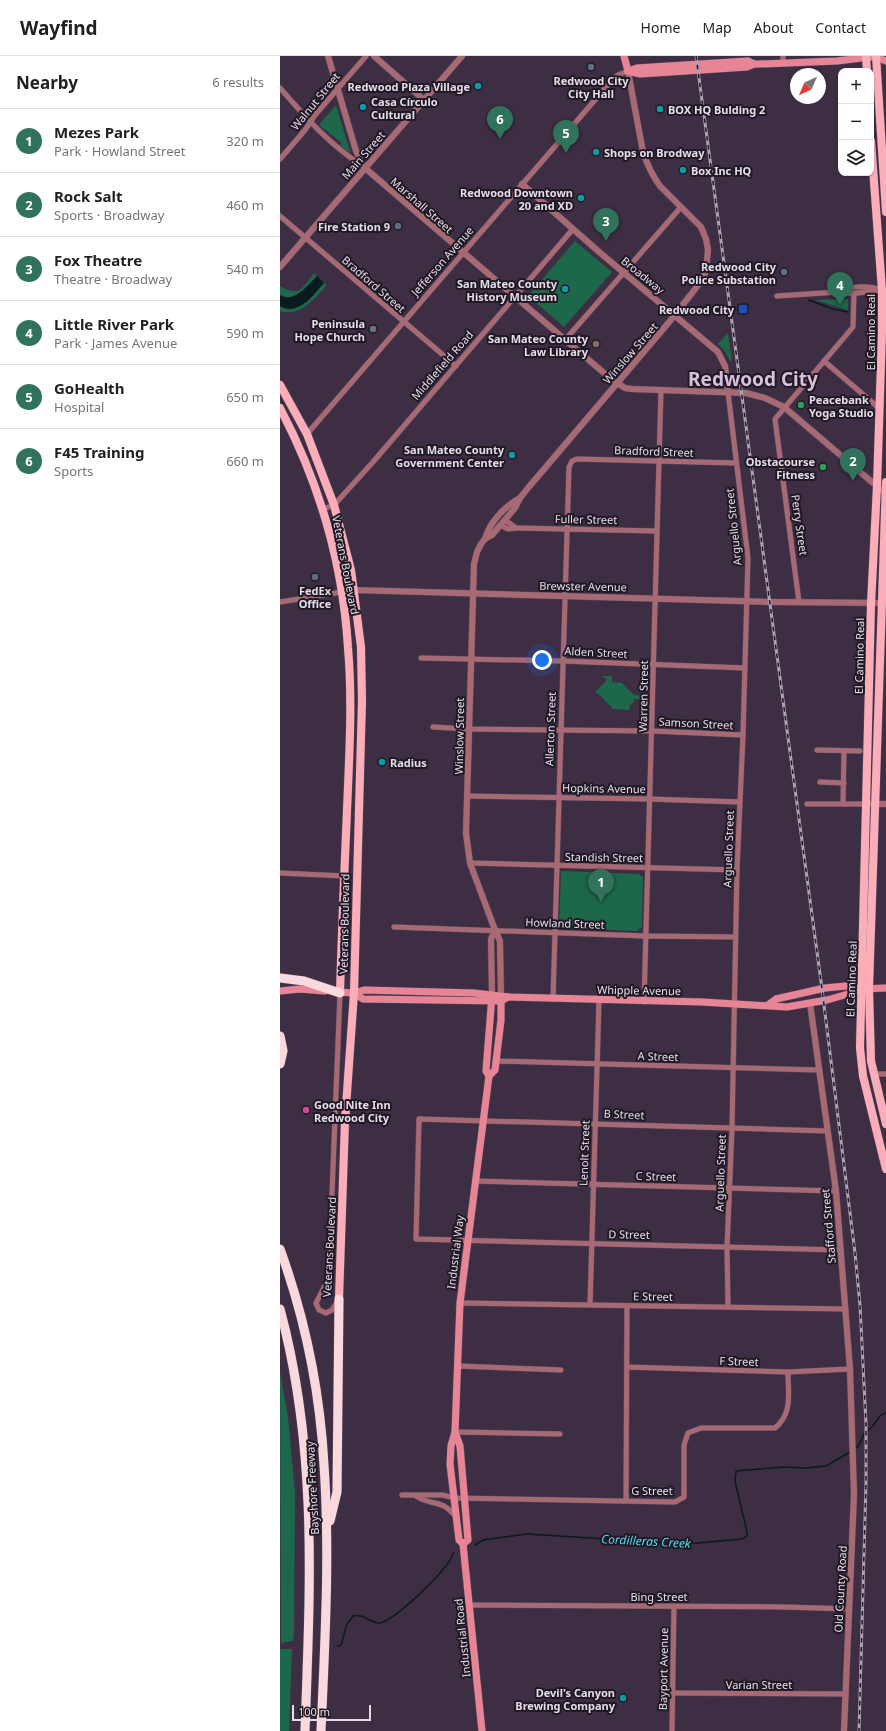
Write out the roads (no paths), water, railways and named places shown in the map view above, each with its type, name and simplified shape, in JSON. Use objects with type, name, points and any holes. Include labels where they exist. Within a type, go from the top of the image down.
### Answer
[{"type":"highway","points":[[280,978],[304,981],[340,993]]},
{"type":"highway","points":[[280,1036],[283,1051],[280,1064]]},
{"type":"highway","name":"Bayshore Freeway","points":[[280,1249],[302,1325],[317,1397],[324,1464],[327,1530],[321,1731]]},
{"type":"highway","points":[[327,1530],[337,1492],[339,1300]]},
{"type":"highway","name":"Bayshore Freeway","points":[[280,1309],[294,1368],[306,1464],[310,1530],[304,1731]]},
{"type":"main road","points":[[624,56],[628,71]]},
{"type":"main road","points":[[876,56],[884,139],[886,212]]},
{"type":"main road","name":"Jefferson Avenue","points":[[628,71],[637,68],[685,64],[748,61],[754,64],[783,60],[837,61],[876,56],[886,61]]},
{"type":"main road","points":[[866,57],[867,68]]},
{"type":"main road","name":"El Camino Real","points":[[874,175],[884,290],[871,604],[866,804],[865,989],[874,1074],[886,1124]]},
{"type":"main road","name":"Veterans Boulevard","points":[[280,385],[307,434],[334,505],[347,550],[354,590],[360,641],[362,676],[354,994],[345,1121],[339,1300]]},
{"type":"main road","name":"Veterans Boulevard","points":[[280,408],[301,452],[323,509],[342,591],[349,659],[349,752],[340,993]]},
{"type":"main road","points":[[289,426],[307,434],[301,452]]},
{"type":"main road","name":"El Camino Real","points":[[886,482],[884,603],[878,756],[865,989],[860,1048],[863,1076],[886,1169]]},
{"type":"main road","points":[[349,752],[353,757],[355,764],[356,786],[359,794]]},
{"type":"main road","points":[[344,876],[356,893]]},
{"type":"main road","name":"Whipple Avenue","points":[[768,1005],[776,999],[825,988],[846,986],[865,989],[886,988]]},
{"type":"main road","name":"Whipple Avenue","points":[[280,991],[300,989],[354,994],[363,999],[503,998],[768,1005],[787,1007],[810,1003],[865,989]]},
{"type":"main road","name":"Industrial Way","points":[[455,1498],[450,1464],[451,1446],[455,1432],[460,1303],[489,1076],[486,1071],[492,998]]},
{"type":"main road","name":"Industrial Way","points":[[489,1076],[495,1070],[503,998]]},
{"type":"main road","name":"Industrial Way","points":[[455,1432],[460,1446],[464,1498]]},
{"type":"main road","name":"Industrial Road","points":[[455,1498],[459,1540],[463,1544],[482,1731]]},
{"type":"main road","name":"Industrial Road","points":[[463,1544],[468,1540],[464,1498]]},
{"type":"street","points":[[328,56],[356,151],[365,168]]},
{"type":"street","name":"Walnut Street","points":[[280,159],[315,115],[366,56]]},
{"type":"street","points":[[374,56],[424,100]]},
{"type":"street","name":"Main Street","points":[[280,267],[462,56]]},
{"type":"street","name":"Winslow Street","points":[[485,539],[492,535],[505,520],[515,508],[520,498],[675,315],[703,279],[706,270],[708,250],[705,234],[696,221],[654,178],[643,152],[628,71]]},
{"type":"street","name":"Jefferson Avenue","points":[[307,434],[613,79],[628,71]]},
{"type":"street","name":"Marshall Street","points":[[280,88],[310,123],[351,159],[365,168],[617,384],[627,388],[728,392]]},
{"type":"street","name":"Broadway","points":[[522,184],[718,352],[725,366],[728,392]]},
{"type":"street","points":[[565,340],[681,207]]},
{"type":"street","name":"Bradford Street","points":[[280,216],[456,366]]},
{"type":"street","name":"Middlefield Road","points":[[323,509],[334,505],[456,366],[573,229]]},
{"type":"street","points":[[838,292],[843,288],[873,287],[884,290]]},
{"type":"street","points":[[776,296],[838,292],[874,292],[884,290]]},
{"type":"street","name":"Perry Street","points":[[799,602],[775,419],[853,327],[854,293]]},
{"type":"street","points":[[824,361],[880,409]]},
{"type":"street","name":"Warren Street","points":[[644,1002],[661,390]]},
{"type":"street","points":[[728,392],[760,396],[784,407],[886,494]]},
{"type":"street","name":"Arguello Street","points":[[728,392],[747,542],[748,600],[735,937],[734,1068],[727,1247],[728,1307]]},
{"type":"street","name":"Bradford Street","points":[[572,462],[577,459],[736,463]]},
{"type":"street","name":"Allerton Street","points":[[553,999],[564,596],[569,467],[572,462]]},
{"type":"street","name":"Winslow Street","points":[[503,998],[500,941],[470,863],[466,833],[470,659],[474,564],[477,552],[485,539],[487,531],[511,503],[520,498]]},
{"type":"street","points":[[505,520],[516,528]]},
{"type":"street","name":"Fuller Street","points":[[500,525],[508,529],[656,530]]},
{"type":"street","name":"Brewster Avenue","points":[[280,602],[354,590],[871,604],[884,603]]},
{"type":"street","name":"Alden Street","points":[[422,658],[562,661],[745,668]]},
{"type":"street","name":"Samson Street","points":[[433,727],[469,729],[652,731],[743,735]]},
{"type":"street","points":[[817,750],[860,751]]},
{"type":"street","points":[[843,804],[844,751]]},
{"type":"street","points":[[820,782],[844,783]]},
{"type":"street","name":"Hopkins Avenue","points":[[468,796],[649,798],[740,802]]},
{"type":"street","points":[[807,804],[886,804]]},
{"type":"street","name":"Standish Street","points":[[470,863],[737,870]]},
{"type":"street","points":[[280,873],[344,876]]},
{"type":"street","name":"Howland Street","points":[[394,927],[646,936],[735,937]]},
{"type":"street","points":[[492,998],[491,939],[495,930]]},
{"type":"street","name":"Veterans Boulevard","points":[[339,1300],[329,1312],[322,1312],[317,1307],[317,1300],[327,1282],[329,1269],[338,1007],[340,993]]},
{"type":"street","name":"Lenolt Street","points":[[590,1305],[599,1001]]},
{"type":"street","name":"Stafford Street","points":[[810,1003],[836,1191],[850,1369],[853,1448]]},
{"type":"street","name":"A Street","points":[[496,1061],[820,1070]]},
{"type":"street","points":[[874,1074],[886,1074]]},
{"type":"street","name":"B Street","points":[[416,1239],[419,1119],[828,1131]]},
{"type":"street","name":"C Street","points":[[475,1181],[593,1183],[730,1189],[836,1191]]},
{"type":"street","name":"D Street","points":[[416,1239],[840,1250]]},
{"type":"street","name":"E Street","points":[[460,1303],[846,1309]]},
{"type":"street","points":[[626,1500],[627,1306]]},
{"type":"street","points":[[457,1366],[561,1370]]},
{"type":"street","name":"F Street","points":[[627,1367],[788,1372],[850,1369]]},
{"type":"street","name":"G Street","points":[[416,1496],[442,1495],[455,1498],[675,1502],[684,1497],[684,1445],[688,1433],[701,1428],[775,1428],[783,1422],[788,1411],[788,1372]]},
{"type":"street","points":[[455,1432],[560,1434]]},
{"type":"street","name":"Old County Road","points":[[844,1731],[854,1494],[853,1448]]},
{"type":"street","points":[[402,1495],[416,1496],[421,1500],[440,1503],[450,1509],[457,1517]]},
{"type":"street","name":"Bing Street","points":[[469,1605],[785,1607],[849,1610]]},
{"type":"street","name":"Bayport Avenue","points":[[672,1731],[674,1606]]},
{"type":"street","name":"Varian Street","points":[[673,1693],[846,1694]]},
{"type":"waterway","points":[[809,300],[833,309],[848,312]]},
{"type":"waterway","name":"Cordilleras Creek","points":[[855,1449],[859,1445],[864,1434],[872,1427],[880,1416],[886,1412]]},
{"type":"waterway","name":"Cordilleras Creek","points":[[475,1545],[483,1540],[527,1534],[687,1544],[742,1539],[747,1536],[747,1532],[735,1481],[736,1471],[784,1467],[805,1468],[826,1466],[850,1452]]},
{"type":"waterway","name":"Cordilleras Creek","points":[[338,1646],[341,1645],[347,1624],[353,1616],[357,1615],[376,1623],[385,1621],[394,1616],[432,1582],[447,1565],[454,1553]]},
{"type":"railway","points":[[696,56],[822,989],[855,1253],[860,1305],[866,1424],[866,1483],[859,1731]]},
{"type":"place","name":"Redwood City City Hall","points":[[591,67]]},
{"type":"place","name":"Redwood Plaza Village","points":[[478,86]]},
{"type":"place","name":"Casa Círculo Cultural","points":[[363,107]]},
{"type":"place","name":"BOX HQ Bulding 2","points":[[660,109]]},
{"type":"place","name":"F45 Training","points":[[500,139]]},
{"type":"place","name":"Shops on Brodway","points":[[596,152]]},
{"type":"place","name":"GoHealth","points":[[566,153]]},
{"type":"place","name":"Box Inc HQ","points":[[683,170]]},
{"type":"place","name":"Redwood Downtown 20 and XD","points":[[581,198]]},
{"type":"place","name":"Fire Station 9","points":[[398,226]]},
{"type":"place","name":"Fox Theatre","points":[[606,241]]},
{"type":"place","name":"Redwood City Police Substation","points":[[784,272]]},
{"type":"place","name":"San Mateo County History Museum","points":[[565,289]]},
{"type":"place","name":"Little River Park","points":[[840,305]]},
{"type":"place","name":"Redwood City","points":[[743,309]]},
{"type":"place","name":"Peninsula Hope Church","points":[[373,329]]},
{"type":"place","name":"San Mateo County Law Library","points":[[596,344]]},
{"type":"place","name":"Peacebank Yoga Studio","points":[[801,405]]},
{"type":"place","name":"San Mateo County Government Center","points":[[512,455]]},
{"type":"place","name":"Obstacourse Fitness","points":[[823,467]]},
{"type":"place","name":"Rock Salt","points":[[853,481]]},
{"type":"place","name":"FedEx Office","points":[[315,577]]},
{"type":"place","name":"Radius","points":[[382,762]]},
{"type":"place","name":"Mezes Park","points":[[601,902]]},
{"type":"place","name":"Good Nite Inn Redwood City","points":[[306,1110]]},
{"type":"place","name":"Devil's Canyon Brewing Company","points":[[623,1698]]},
{"type":"district","name":"Redwood City","points":[[753,379]]}]
